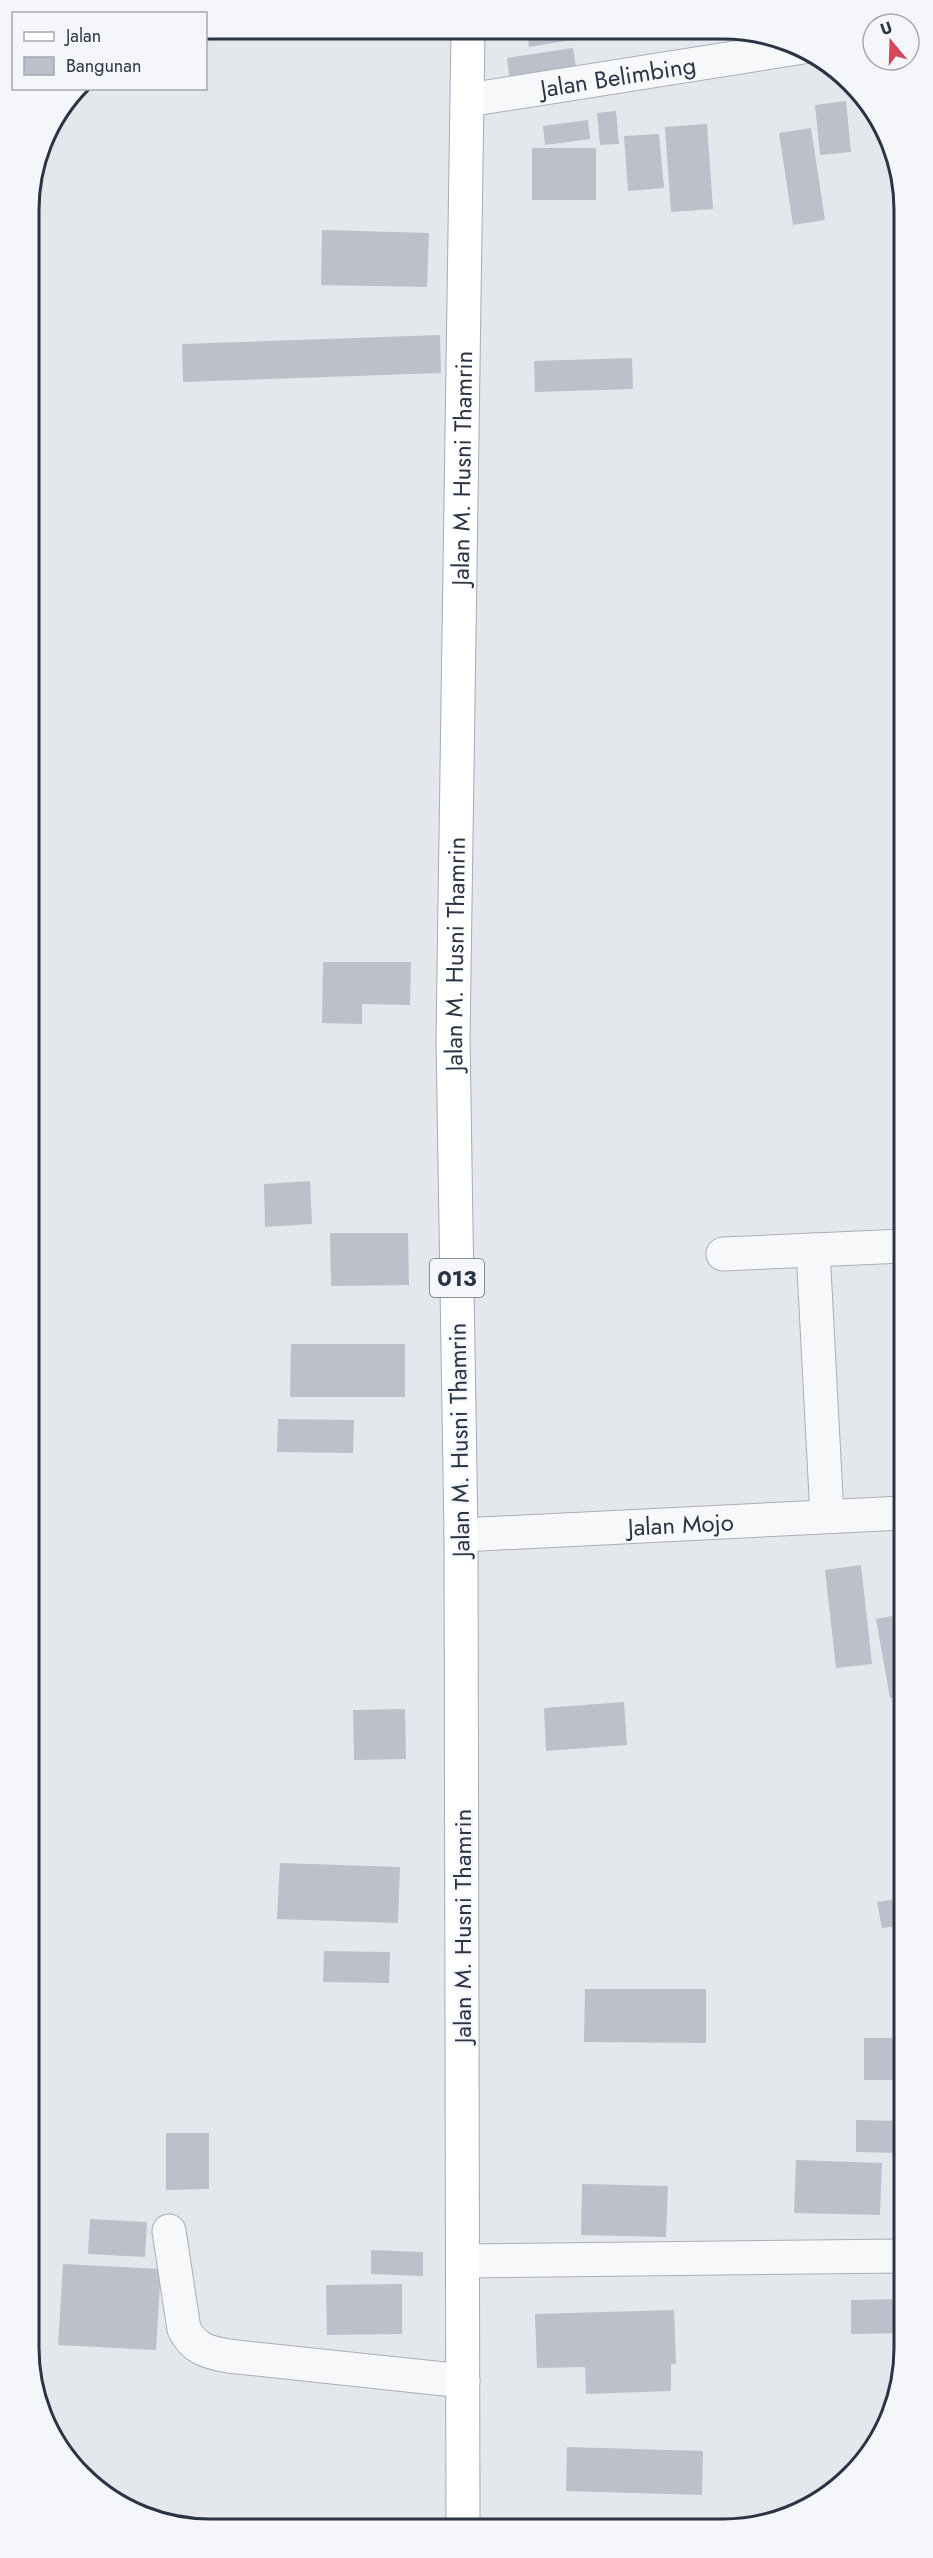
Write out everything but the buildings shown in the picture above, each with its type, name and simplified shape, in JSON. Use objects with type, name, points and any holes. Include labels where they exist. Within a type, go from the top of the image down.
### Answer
[{"type":"main road","name":"Jalan M. Husni Thamrin","points":[[463,2519],[461,1534],[453,1039],[468,39]]},
{"type":"street","name":"Jalan Belimbing","points":[[468,100],[783,50]]},
{"type":"street","points":[[723,1254],[894,1246]]},
{"type":"street","points":[[813,1250],[827,1516]]},
{"type":"street","name":"Jalan Mojo","points":[[461,1534],[894,1513]]},
{"type":"street","points":[[169,2231],[184,2329],[190,2341],[197,2347],[207,2352],[228,2356],[463,2381]]},
{"type":"street","points":[[463,2261],[894,2256]]}]
